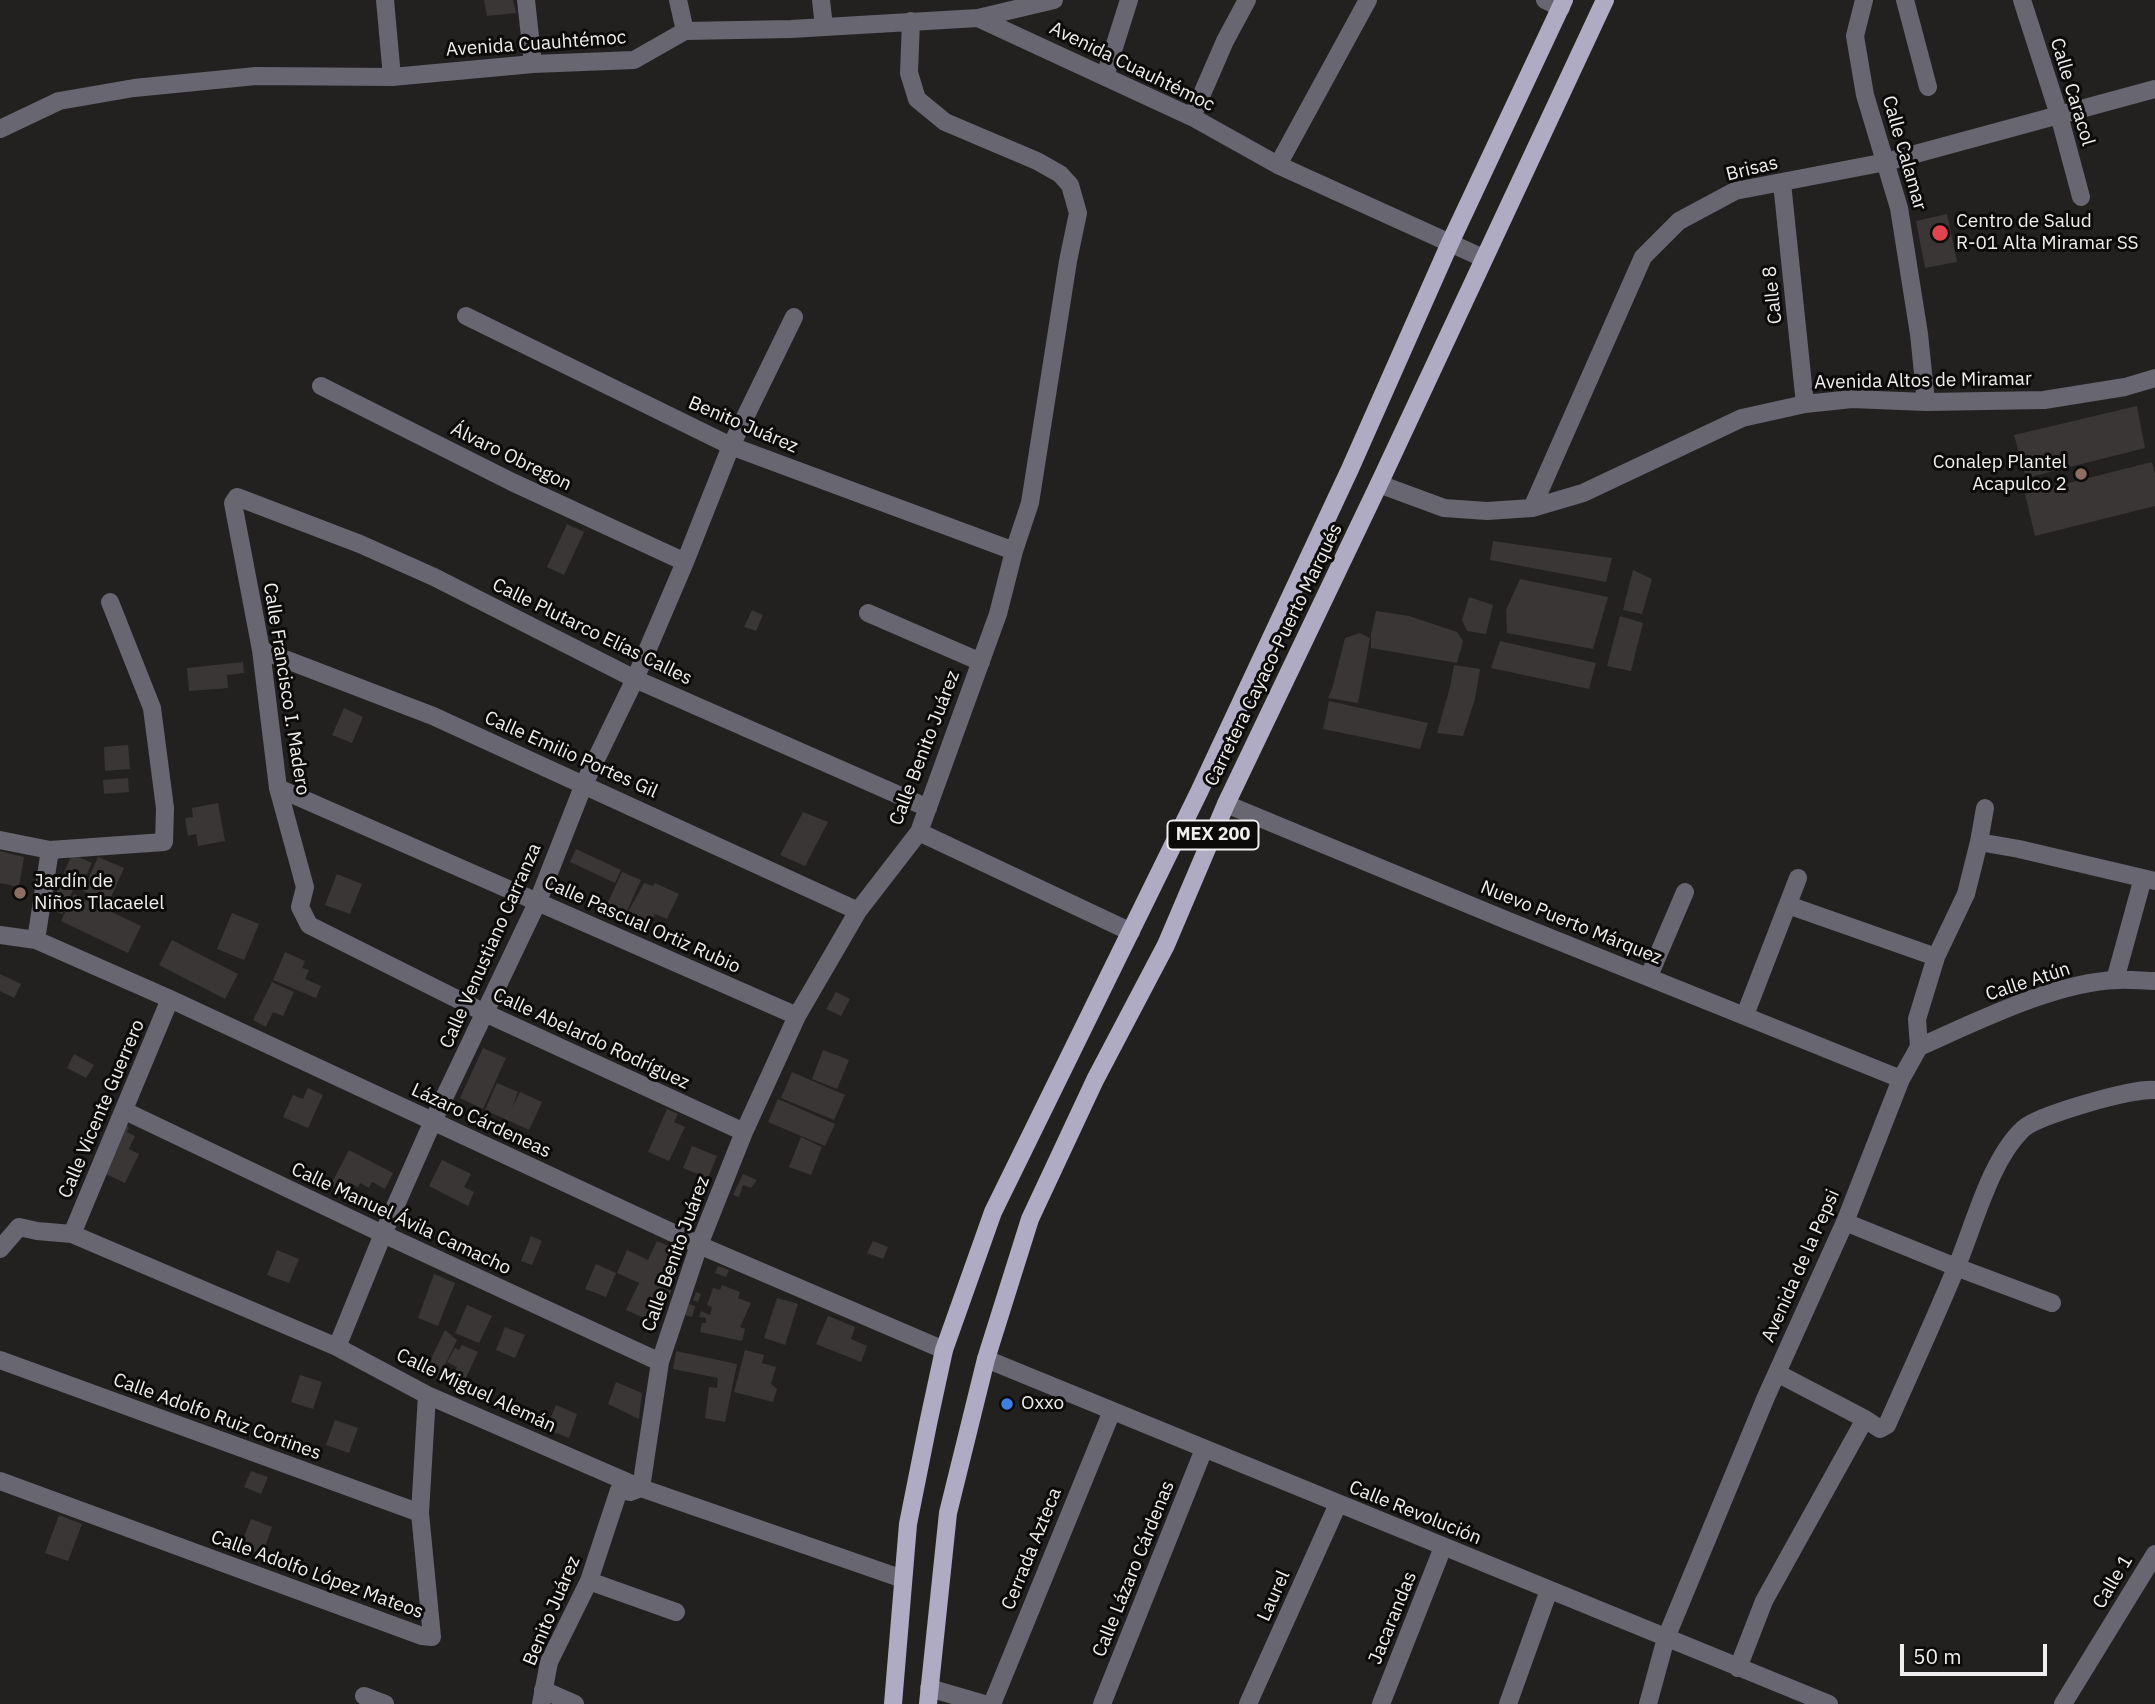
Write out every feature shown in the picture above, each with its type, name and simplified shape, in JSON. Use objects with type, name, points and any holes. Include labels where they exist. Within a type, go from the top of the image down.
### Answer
[{"type":"main road","name":"Carretera Cayaco-Puerto Marqués","points":[[928,1696],[948,1513],[986,1359],[1030,1219],[1096,1080],[1166,945],[1226,804],[1605,0]]},
{"type":"main road","name":"Carretera Cayaco-Puerto Marqués","points":[[893,1704],[908,1524],[944,1350],[993,1212],[1131,932],[1350,469],[1557,3]]},
{"type":"street","points":[[385,0],[392,77]]},
{"type":"street","points":[[526,0],[533,64]]},
{"type":"street","points":[[678,0],[685,31]]},
{"type":"street","points":[[821,0],[824,27]]},
{"type":"street","points":[[978,18],[1054,0]]},
{"type":"street","points":[[1105,76],[1129,0]]},
{"type":"street","points":[[1192,117],[1225,41],[1247,0]]},
{"type":"street","points":[[1278,165],[1368,0]]},
{"type":"street","name":"Calle Calamar","points":[[1864,0],[1855,36],[1865,95],[1899,208],[1919,334],[1926,402]]},
{"type":"street","points":[[1905,0],[1928,87]]},
{"type":"street","name":"Calle Caracol","points":[[2022,0],[2059,115],[2081,197]]},
{"type":"street","name":"Avenida Cuauhtémoc","points":[[0,129],[59,101],[134,88],[256,76],[392,77],[533,64],[634,60],[685,31],[824,27],[978,18],[1192,117],[1278,165],[1483,258]]},
{"type":"street","name":"Calle Benito Juárez","points":[[641,1488],[660,1362],[699,1245],[744,1132],[797,1017],[858,911],[919,832],[998,614],[1030,503],[1078,213],[1070,185],[1060,174],[1037,161],[945,122],[917,99],[909,74],[911,21]]},
{"type":"street","name":"Brisas","points":[[1532,508],[1643,257],[1679,221],[1735,191],[1886,162],[2155,89]]},
{"type":"street","name":"Calle 8","points":[[1782,183],[1805,404]]},
{"type":"street","name":"Benito Juárez","points":[[466,316],[731,446],[1014,551]]},
{"type":"street","name":"Calle Venustiano Carranza","points":[[337,1347],[433,1121],[538,901],[584,783],[635,679],[731,446],[794,317]]},
{"type":"street","name":"Avenida Altos de Miramar","points":[[1379,484],[1444,508],[1487,511],[1532,508],[1583,493],[1742,418],[1805,404],[1852,399],[1926,402],[2044,400],[2125,387],[2155,378]]},
{"type":"street","name":"Álvaro Obregon","points":[[321,386],[512,482],[685,562]]},
{"type":"street","name":"Calle Francisco I. Madero","points":[[237,497],[233,503],[261,650],[278,788],[305,887],[300,907],[309,925]]},
{"type":"street","name":"Calle Plutarco Elías Calles","points":[[237,497],[348,539],[433,577],[635,679],[928,808]]},
{"type":"street","points":[[0,840],[50,850],[164,842],[165,808],[152,708],[110,602]]},
{"type":"street","points":[[868,613],[981,662]]},
{"type":"street","name":"Calle Emilio Portes Gil","points":[[261,650],[433,716],[858,911]]},
{"type":"street","name":"Calle Pascual Ortiz Rubio","points":[[278,788],[797,1017]]},
{"type":"street","name":"Nuevo Puerto Márquez","points":[[1226,804],[1901,1079]]},
{"type":"street","name":"Avenida de la Pepsi","points":[[1648,1704],[1666,1638],[1777,1373],[1845,1222],[1901,1079],[1919,1047],[1917,1019],[1936,957],[1966,894],[1985,808]]},
{"type":"street","points":[[919,832],[1131,932]]},
{"type":"street","points":[[1979,842],[2149,880],[2115,980]]},
{"type":"street","points":[[36,940],[50,850]]},
{"type":"street","points":[[1745,1015],[1798,878]]},
{"type":"street","points":[[1649,976],[1685,892]]},
{"type":"street","points":[[1788,905],[1936,957]]},
{"type":"street","name":"Calle Abelardo Rodríguez","points":[[309,925],[485,1013],[744,1132]]},
{"type":"street","name":"Lázaro Cárdeneas","points":[[0,935],[36,940],[170,999],[699,1245],[944,1350]]},
{"type":"street","name":"Calle Atún","points":[[1919,1047],[1993,1014],[2057,991],[2115,980],[2155,981]]},
{"type":"street","name":"Calle Vicente Guerrero","points":[[72,1234],[170,999]]},
{"type":"street","points":[[1777,1373],[1880,1429],[1887,1425],[1956,1268],[1999,1161],[2024,1127],[2118,1094],[2155,1090]]},
{"type":"street","name":"Calle Manuel Ávila Camacho","points":[[125,1111],[660,1362]]},
{"type":"street","points":[[1845,1222],[1956,1268],[2052,1303]]},
{"type":"street","name":"Calle Miguel Alemán","points":[[0,1249],[19,1227],[72,1234],[337,1347],[427,1395],[641,1488],[903,1579]]},
{"type":"street","name":"Calle Revolución","points":[[986,1359],[1829,1704]]},
{"type":"street","name":"Calle Adolfo Ruiz Cortines","points":[[0,1360],[420,1513]]},
{"type":"street","name":"Calle Adolfo López Mateos","points":[[0,1481],[422,1636],[432,1637],[420,1513],[427,1395]]},
{"type":"street","name":"Cerrada Azteca","points":[[992,1704],[1112,1411]]},
{"type":"street","points":[[1738,1668],[1764,1601],[1865,1419]]},
{"type":"street","name":"Calle Lázaro Cárdenas","points":[[1102,1704],[1204,1449]]},
{"type":"street","name":"Benito Juárez","points":[[575,1704],[542,1697],[549,1662],[589,1581],[619,1490],[630,1492],[641,1488]]},
{"type":"street","name":"Laurel","points":[[1248,1704],[1338,1504]]},
{"type":"street","name":"Jacarandas","points":[[1381,1704],[1443,1547]]},
{"type":"street","name":"Calle 1","points":[[2063,1704],[2155,1554]]},
{"type":"street","points":[[589,1581],[676,1612]]},
{"type":"street","points":[[1508,1704],[1549,1590]]},
{"type":"street","points":[[364,1696],[385,1704]]},
{"type":"street","points":[[928,1696],[984,1704]]},
{"type":"building","points":[[484,0],[513,0],[516,13],[487,16]]},
{"type":"building","points":[[1947,214],[1957,262],[1925,268],[1916,221]]},
{"type":"building","points":[[2137,406],[2145,448],[2026,478],[2014,435]]},
{"type":"building","points":[[2152,462],[2155,474],[2155,506],[2035,536],[2025,494]]},
{"type":"building","points":[[567,524],[584,532],[564,575],[547,567]]},
{"type":"building","points":[[1493,541],[1612,558],[1606,582],[1490,560]]},
{"type":"building","points":[[1633,570],[1652,579],[1642,614],[1623,610]]},
{"type":"building","points":[[1520,579],[1608,597],[1593,649],[1507,633],[1506,610]]},
{"type":"building","points":[[1469,597],[1493,605],[1486,634],[1467,631],[1462,620]]},
{"type":"building","points":[[752,610],[763,615],[756,631],[744,627]]},
{"type":"building","points":[[1376,611],[1409,616],[1457,632],[1463,641],[1457,663],[1371,648]]},
{"type":"building","points":[[1620,616],[1643,623],[1631,671],[1607,666]]},
{"type":"building","points":[[1360,633],[1370,638],[1358,703],[1328,698],[1345,638]]},
{"type":"building","points":[[1500,641],[1596,663],[1589,689],[1491,668]]},
{"type":"building","points":[[243,662],[244,673],[227,675],[228,688],[189,691],[187,668]]},
{"type":"building","points":[[1454,665],[1480,669],[1475,699],[1463,736],[1437,733]]},
{"type":"building","points":[[1329,701],[1428,723],[1420,749],[1323,729]]},
{"type":"building","points":[[344,708],[363,717],[352,743],[332,735]]},
{"type":"building","points":[[128,745],[130,769],[105,771],[104,747]]},
{"type":"building","points":[[128,778],[129,792],[104,794],[103,780]]},
{"type":"building","points":[[218,803],[225,841],[198,846],[196,834],[188,836],[185,818],[193,817],[192,808]]},
{"type":"building","points":[[803,812],[828,822],[805,866],[780,855]]},
{"type":"building","points":[[576,849],[621,870],[615,883],[570,862]]},
{"type":"building","points":[[0,851],[24,857],[19,887],[0,883]]},
{"type":"building","points":[[72,854],[92,863],[79,890],[60,882]]},
{"type":"building","points":[[98,857],[124,868],[109,902],[83,891]]},
{"type":"building","points":[[622,872],[641,880],[622,922],[603,913]]},
{"type":"building","points":[[337,874],[362,884],[350,914],[325,905]]},
{"type":"building","points":[[644,883],[653,886],[655,883],[679,894],[667,919],[655,914],[651,923],[628,912]]},
{"type":"building","points":[[60,885],[73,890],[62,914],[49,909]]},
{"type":"building","points":[[74,894],[141,926],[128,953],[61,921]]},
{"type":"building","points":[[232,913],[259,924],[244,960],[217,949]]},
{"type":"building","points":[[172,940],[238,974],[225,999],[159,965]]},
{"type":"building","points":[[285,952],[305,961],[302,968],[309,970],[305,979],[321,986],[316,998],[273,980]]},
{"type":"building","points":[[0,974],[21,984],[14,998],[0,991]]},
{"type":"building","points":[[272,982],[294,992],[283,1016],[273,1012],[266,1027],[253,1020]]},
{"type":"building","points":[[836,992],[850,999],[841,1016],[826,1009]]},
{"type":"building","points":[[483,1048],[506,1058],[483,1109],[460,1098]]},
{"type":"building","points":[[823,1050],[849,1060],[837,1089],[812,1079]]},
{"type":"building","points":[[74,1054],[94,1065],[86,1078],[67,1068]]},
{"type":"building","points":[[792,1072],[845,1095],[834,1120],[781,1098]]},
{"type":"building","points":[[497,1083],[518,1092],[512,1108],[520,1092],[542,1102],[529,1130],[485,1110]]},
{"type":"building","points":[[308,1088],[323,1095],[308,1128],[283,1117],[293,1095],[303,1099]]},
{"type":"building","points":[[778,1099],[835,1124],[825,1146],[768,1122]]},
{"type":"building","points":[[667,1109],[678,1114],[674,1122],[685,1127],[669,1161],[648,1152]]},
{"type":"building","points":[[125,1124],[129,1128],[127,1132],[135,1136],[129,1149],[139,1154],[125,1183],[102,1172]]},
{"type":"building","points":[[801,1137],[822,1147],[811,1175],[789,1167]]},
{"type":"building","points":[[692,1146],[717,1156],[708,1178],[683,1168]]},
{"type":"building","points":[[349,1150],[393,1173],[385,1189],[372,1182],[369,1188],[360,1183],[358,1187],[350,1183],[344,1193],[330,1186]]},
{"type":"building","points":[[442,1160],[471,1174],[464,1187],[474,1192],[468,1206],[429,1186]]},
{"type":"building","points":[[743,1174],[757,1180],[751,1188],[743,1185],[739,1197],[733,1195]]},
{"type":"building","points":[[531,1236],[542,1241],[532,1265],[521,1261]]},
{"type":"building","points":[[657,1241],[682,1252],[669,1298],[664,1296],[651,1321],[626,1310],[639,1283],[617,1273],[627,1250],[648,1260]]},
{"type":"building","points":[[873,1241],[888,1247],[883,1259],[867,1253]]},
{"type":"building","points":[[277,1250],[299,1259],[289,1283],[267,1275]]},
{"type":"building","points":[[596,1264],[616,1273],[606,1297],[585,1289]]},
{"type":"building","points":[[718,1266],[729,1270],[726,1277],[715,1273]]},
{"type":"building","points":[[434,1274],[455,1283],[438,1326],[418,1318]]},
{"type":"building","points":[[722,1285],[740,1292],[738,1298],[751,1303],[740,1327],[745,1329],[742,1341],[700,1332],[702,1323],[706,1323],[706,1318],[699,1317],[701,1311],[710,1315],[712,1307],[707,1305],[713,1288],[720,1290]]},
{"type":"building","points":[[696,1292],[701,1294],[698,1302],[693,1300]]},
{"type":"building","points":[[777,1298],[798,1304],[785,1345],[764,1338]]},
{"type":"building","points":[[688,1304],[695,1306],[692,1317],[685,1315]]},
{"type":"building","points":[[467,1305],[492,1316],[479,1343],[455,1333]]},
{"type":"building","points":[[828,1316],[855,1327],[851,1339],[867,1346],[861,1362],[816,1344]]},
{"type":"building","points":[[505,1327],[525,1335],[515,1358],[496,1350]]},
{"type":"building","points":[[445,1330],[457,1340],[438,1379],[424,1373]]},
{"type":"building","points":[[462,1345],[478,1352],[464,1382],[452,1377],[457,1367],[447,1362],[455,1348],[459,1350]]},
{"type":"building","points":[[745,1350],[764,1355],[762,1363],[776,1367],[771,1384],[777,1389],[773,1402],[734,1392]]},
{"type":"building","points":[[676,1351],[737,1364],[725,1422],[705,1418],[709,1387],[717,1388],[718,1378],[673,1369]]},
{"type":"building","points":[[300,1375],[322,1382],[313,1409],[291,1402]]},
{"type":"building","points":[[616,1382],[642,1393],[639,1419],[608,1404]]},
{"type":"building","points":[[556,1405],[577,1414],[569,1438],[546,1429]]},
{"type":"building","points":[[335,1420],[358,1428],[349,1453],[326,1445]]},
{"type":"building","points":[[251,1471],[268,1477],[261,1494],[244,1487]]},
{"type":"building","points":[[59,1515],[82,1524],[68,1561],[45,1553]]},
{"type":"building","points":[[251,1519],[272,1527],[262,1555],[240,1547]]},
{"type":"place","name":"Centro de Salud R-01 Alta Miramar SS","points":[[1940,233]]},
{"type":"place","name":"Conalep Plantel Acapulco 2","points":[[2081,474]]},
{"type":"place","name":"Jardín de Niños Tlacaelel","points":[[20,893]]},
{"type":"place","name":"Oxxo","points":[[1007,1404]]}]
